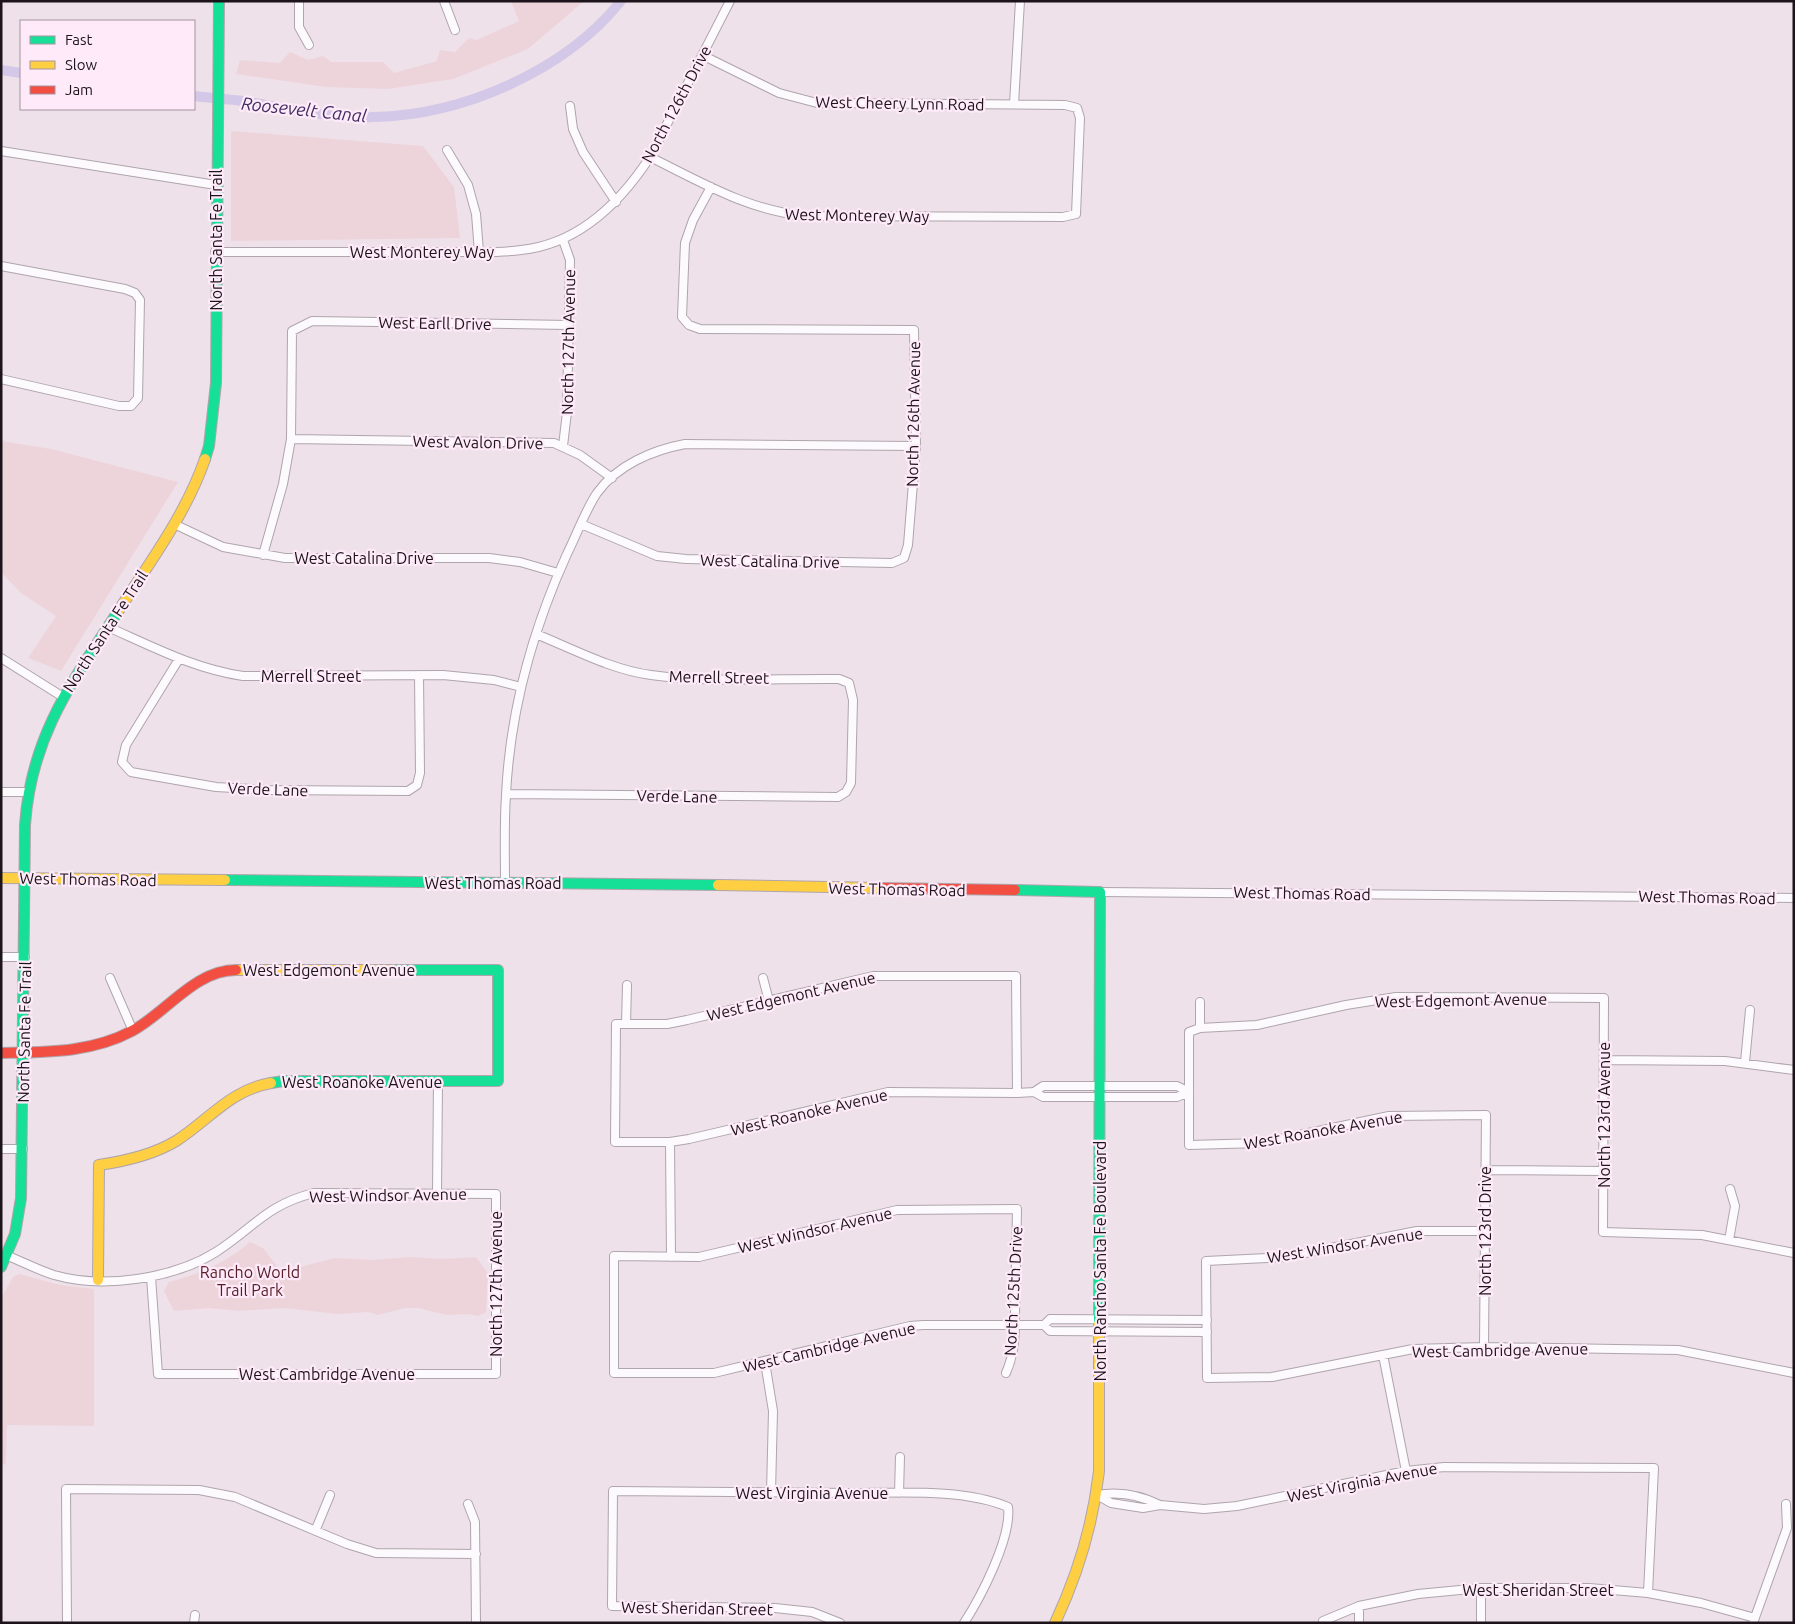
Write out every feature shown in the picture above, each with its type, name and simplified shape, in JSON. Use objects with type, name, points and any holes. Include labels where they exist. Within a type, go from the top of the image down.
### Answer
[{"type":"street","name":"North Santa Fe Trail","points":[[1,1267],[8,1256],[20,1212],[23,1149],[27,792],[44,736],[63,697],[174,524],[203,467],[213,425],[216,383],[215,252],[219,1]]},
{"type":"street","points":[[300,1],[299,27],[309,45]]},
{"type":"street","points":[[444,1],[455,30]]},
{"type":"street","name":"North 126th Drive","points":[[616,202],[636,179],[650,157],[730,1]]},
{"type":"street","points":[[1014,104],[1020,1]]},
{"type":"street","name":"West Cheery Lynn Road","points":[[702,55],[779,93],[817,103],[1014,104],[1065,105],[1077,108],[1080,118],[1076,214]]},
{"type":"street","points":[[570,106],[573,129],[583,152],[616,202]]},
{"type":"street","points":[[447,150],[468,185],[476,214],[479,252]]},
{"type":"street","points":[[1,151],[216,185]]},
{"type":"street","name":"West Monterey Way","points":[[650,157],[751,205],[777,213],[805,216],[1063,217],[1076,214]]},
{"type":"street","name":"North 126th Avenue","points":[[711,187],[693,220],[685,243],[682,317],[689,326],[700,329],[914,330],[916,446],[908,546],[904,558]]},
{"type":"street","name":"West Monterey Way","points":[[215,252],[479,252],[523,250],[563,240],[591,224],[616,202]]},
{"type":"street","name":"North 127th Avenue","points":[[563,240],[570,260],[567,412],[563,446]]},
{"type":"street","points":[[1,266],[125,289],[135,293],[140,300],[138,398],[131,406],[119,406],[1,379]]},
{"type":"street","name":"West Earll Drive","points":[[291,439],[292,331],[312,321],[569,326]]},
{"type":"street","points":[[263,556],[283,484],[291,439]]},
{"type":"street","name":"West Avalon Drive","points":[[291,439],[537,442],[563,446],[612,478]]},
{"type":"street","points":[[505,882],[506,794],[521,687],[536,634],[558,573],[598,492],[635,460],[659,448],[684,444],[916,446]]},
{"type":"street","name":"West Catalina Drive","points":[[174,524],[223,547],[263,556],[285,558],[490,558],[520,562],[558,573]]},
{"type":"street","name":"West Catalina Drive","points":[[581,524],[657,556],[686,559],[892,563],[904,558]]},
{"type":"street","name":"Merrell Street","points":[[108,627],[178,659],[198,666],[243,676],[470,676],[521,687]]},
{"type":"street","name":"Merrell Street","points":[[536,634],[612,664],[650,675],[687,678],[839,678],[849,683],[853,700],[852,762],[851,783],[846,792]]},
{"type":"street","points":[[1,658],[63,697]]},
{"type":"street","name":"Verde Lane","points":[[178,659],[126,745],[122,762],[131,772],[216,787],[268,790],[408,791],[417,785],[420,774],[419,675]]},
{"type":"street","points":[[1,792],[27,792]]},
{"type":"street","name":"Verde Lane","points":[[506,794],[838,797],[846,792]]},
{"type":"street","name":"West Thomas Road","points":[[1,878],[505,882],[1100,892],[1794,898]]},
{"type":"street","name":"North Rancho Santa Fe Boulevard","points":[[1056,1623],[1074,1582],[1085,1550],[1097,1495],[1100,1454],[1100,892]]},
{"type":"street","points":[[1,957],[25,957]]},
{"type":"street","name":"West Edgemont Avenue","points":[[1,1052],[66,1051],[97,1046],[133,1031],[205,978],[232,970],[498,970],[498,1080]]},
{"type":"street","name":"West Edgemont Avenue","points":[[626,1024],[667,1024],[873,976],[1016,976],[1017,1092]]},
{"type":"street","points":[[110,978],[133,1031]]},
{"type":"street","points":[[763,978],[768,1001]]},
{"type":"street","points":[[626,985],[626,1024]]},
{"type":"street","name":"West Edgemont Avenue","points":[[1200,1028],[1250,1026],[1371,1000],[1396,997],[1604,998]]},
{"type":"street","name":"North 123rd Avenue","points":[[1604,998],[1603,1232],[1687,1233],[1729,1240]]},
{"type":"street","points":[[1189,1092],[1189,1032],[1200,1028],[1200,1002]]},
{"type":"street","points":[[1745,1062],[1750,1010]]},
{"type":"street","name":"West Roanoke Avenue","points":[[626,1024],[616,1024],[615,1142],[670,1142],[711,1135],[888,1092],[1034,1092],[1043,1086],[1100,1092],[1177,1086],[1189,1092],[1190,1145],[1261,1143],[1401,1115],[1486,1115]]},
{"type":"street","points":[[1604,1060],[1745,1062],[1794,1070]]},
{"type":"street","name":"West Roanoke Avenue","points":[[98,1280],[99,1166],[134,1158],[164,1147],[194,1128],[242,1092],[266,1083],[284,1081],[498,1080]]},
{"type":"street","points":[[437,1193],[438,1081]]},
{"type":"street","name":"North 123rd Drive","points":[[1484,1347],[1486,1115]]},
{"type":"street","points":[[670,1142],[670,1257]]},
{"type":"street","points":[[1,1149],[23,1149]]},
{"type":"street","points":[[1485,1170],[1603,1171]]},
{"type":"street","points":[[1730,1189],[1735,1206],[1729,1240],[1794,1253]]},
{"type":"street","name":"West Windsor Avenue","points":[[8,1256],[54,1275],[98,1280],[151,1277],[196,1264],[218,1251],[276,1206],[292,1198],[314,1193],[496,1194]]},
{"type":"street","name":"North 127th Avenue","points":[[496,1194],[496,1374]]},
{"type":"street","name":"West Windsor Avenue","points":[[614,1374],[614,1256],[699,1257],[897,1210],[1017,1209]]},
{"type":"street","name":"North 125th Drive","points":[[1006,1373],[1014,1355],[1017,1209]]},
{"type":"street","name":"West Windsor Avenue","points":[[1206,1320],[1206,1261],[1285,1257],[1417,1231],[1485,1232]]},
{"type":"street","name":"West Cambridge Avenue","points":[[151,1277],[158,1374],[496,1374]]},
{"type":"street","points":[[1050,1319],[1206,1320],[1206,1332],[1050,1331],[1044,1325],[1050,1319]]},
{"type":"street","name":"West Cambridge Avenue","points":[[614,1374],[714,1374],[910,1326],[1044,1325]]},
{"type":"street","name":"West Cambridge Avenue","points":[[1206,1332],[1207,1378],[1272,1377],[1296,1374],[1383,1355],[1433,1347],[1666,1349],[1694,1352],[1794,1374]]},
{"type":"street","points":[[1383,1355],[1406,1471]]},
{"type":"street","points":[[765,1362],[773,1411],[772,1492]]},
{"type":"street","points":[[899,1493],[900,1457]]},
{"type":"street","name":"West Virginia Avenue","points":[[1097,1495],[1118,1494],[1146,1498],[1160,1505],[1204,1509],[1237,1506],[1406,1471],[1459,1466],[1654,1468],[1648,1593]]},
{"type":"street","points":[[66,1623],[66,1489],[199,1490],[235,1497],[316,1529],[347,1544],[376,1553],[476,1554]]},
{"type":"street","name":"West Virginia Avenue","points":[[612,1606],[613,1491],[952,1495],[994,1500],[1008,1507],[1010,1520],[995,1561],[964,1623]]},
{"type":"street","points":[[316,1529],[330,1494]]},
{"type":"street","points":[[468,1504],[475,1522],[476,1623]]},
{"type":"street","points":[[1754,1620],[1787,1528],[1786,1504]]},
{"type":"street","points":[[1481,1588],[1481,1623]]},
{"type":"street","name":"West Sheridan Street","points":[[1323,1621],[1359,1606],[1418,1594],[1481,1588],[1589,1588],[1648,1593],[1701,1602],[1754,1620]]},
{"type":"street","name":"West Sheridan Street","points":[[612,1606],[774,1608],[812,1612],[840,1623]]},
{"type":"street","points":[[1359,1606],[1359,1623]]},
{"type":"green space","points":[[511,1],[584,1],[528,49],[453,79],[388,89],[326,87],[236,74],[240,60],[280,63],[290,52],[308,60],[323,56],[331,62],[383,62],[394,73],[437,61],[440,50],[455,52],[469,38],[477,40],[519,21]]},
{"type":"green space","points":[[231,131],[423,146],[454,187],[460,238],[231,241]]},
{"type":"green space","points":[[1,441],[51,449],[178,482],[61,671],[28,658],[56,616],[21,593],[1,572]]},
{"type":"green space","name":"Rancho World Trail Park","points":[[250,1242],[263,1248],[279,1269],[293,1269],[334,1258],[372,1260],[410,1257],[441,1259],[476,1257],[488,1273],[486,1312],[478,1316],[469,1314],[447,1315],[418,1308],[405,1308],[378,1315],[368,1312],[338,1314],[283,1308],[239,1311],[209,1308],[174,1311],[164,1291],[169,1282],[212,1267]]},
{"type":"green space","points":[[19,1274],[60,1285],[94,1289],[94,1426],[7,1425],[6,1464],[1,1465],[1,1298],[13,1277]]},
{"type":"waterway","name":"Roosevelt Canal","points":[[195,96],[243,101],[325,115],[358,117],[408,114],[442,108],[476,98],[542,68],[598,26],[621,1]]},
{"type":"waterway","name":"Roosevelt Canal","points":[[1,70],[20,73]]},
{"type":"traffic: fast","points":[[205,459],[209,446],[216,383],[219,1]]},
{"type":"traffic: fast","points":[[1,1267],[15,1234],[21,1198],[25,825],[29,793],[45,737],[57,711],[85,661],[119,610]]},
{"type":"traffic: fast","points":[[225,880],[718,885]]},
{"type":"traffic: fast","points":[[1015,890],[1100,892],[1099,1324]]},
{"type":"traffic: fast","points":[[271,1083],[284,1081],[498,1081],[498,970],[389,970]]},
{"type":"traffic: slow","points":[[119,610],[178,518],[205,459]]},
{"type":"traffic: slow","points":[[1,878],[225,880]]},
{"type":"traffic: slow","points":[[718,885],[882,888]]},
{"type":"traffic: slow","points":[[236,970],[389,970]]},
{"type":"traffic: slow","points":[[98,1280],[99,1165],[139,1157],[167,1146],[188,1133],[232,1099],[256,1087],[271,1083]]},
{"type":"traffic: slow","points":[[1055,1623],[1071,1586],[1089,1530],[1099,1471],[1099,1324]]},
{"type":"traffic: jam","points":[[882,888],[1015,890]]},
{"type":"traffic: jam","points":[[1,1053],[68,1050],[101,1044],[132,1031],[145,1023],[181,994],[207,977],[221,972],[236,970]]}]
